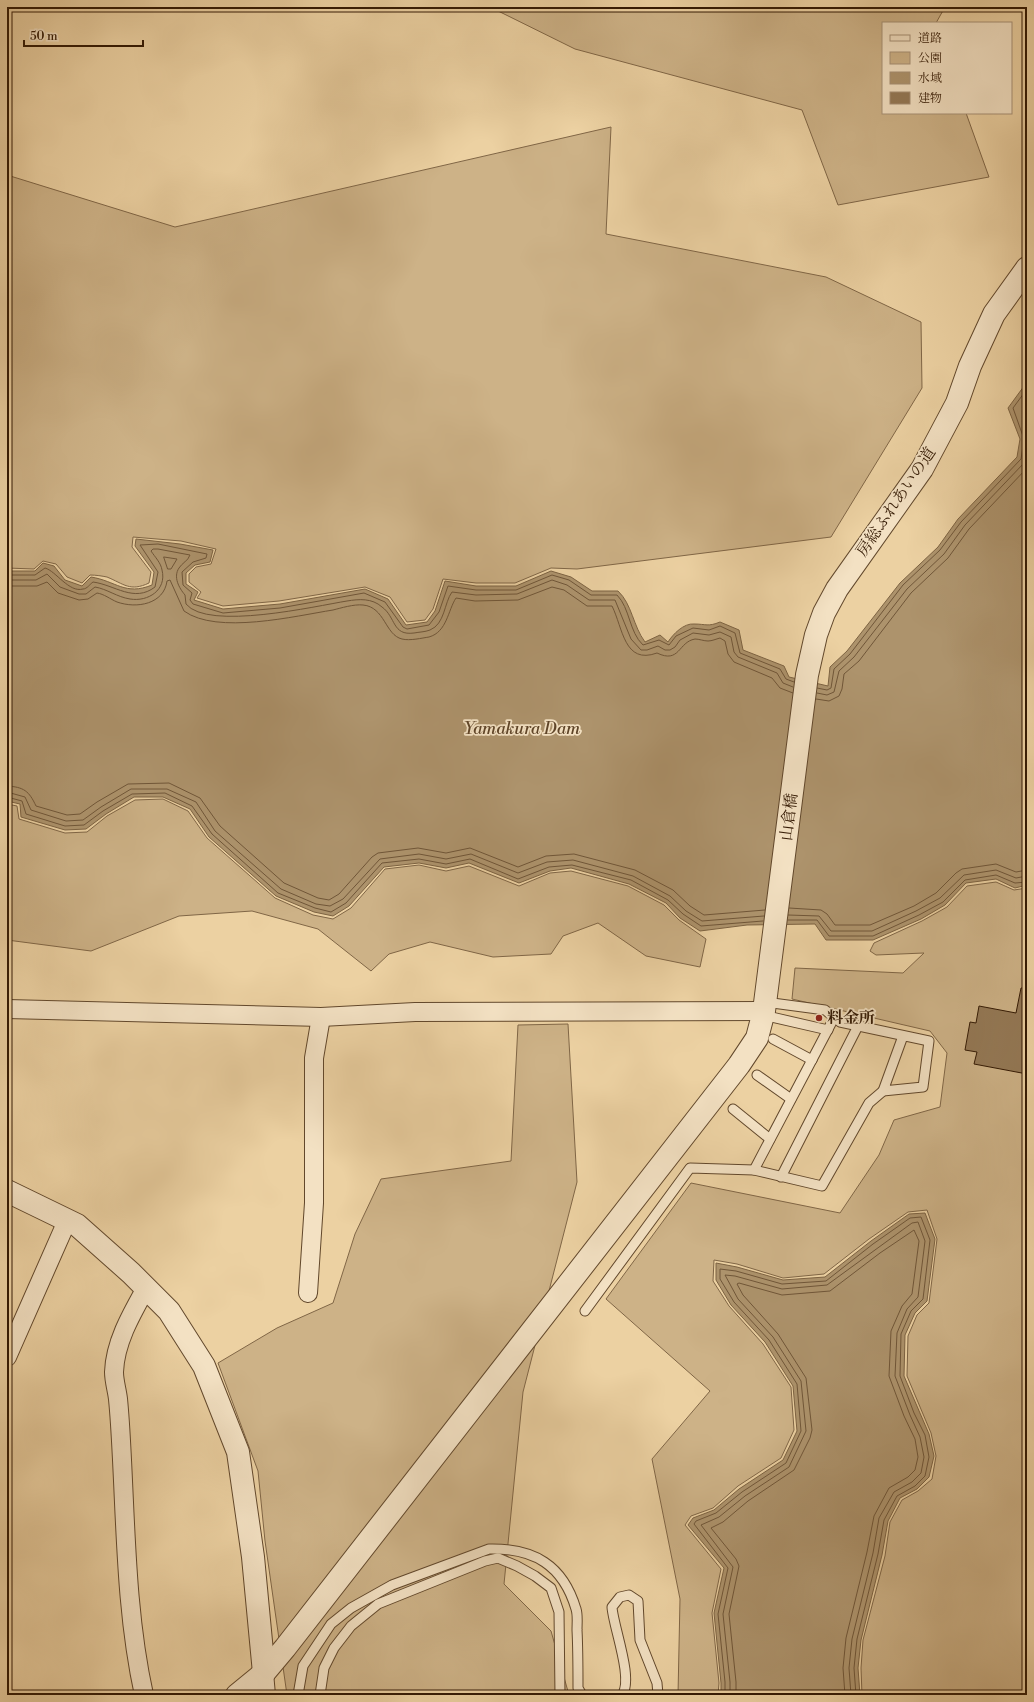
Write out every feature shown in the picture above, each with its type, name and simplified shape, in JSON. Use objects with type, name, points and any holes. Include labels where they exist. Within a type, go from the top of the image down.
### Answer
[{"type":"street","name":"房総ふれあいの道","points":[[807,676],[816,635],[824,613],[836,589],[922,469],[957,403],[970,366],[994,314],[1027,268]]},
{"type":"street","name":"山倉橋","points":[[236,1695],[264,1673],[286,1648],[739,1065],[757,1038],[764,1009],[807,676]]},
{"type":"street","points":[[7,1009],[321,1017],[415,1012],[764,1009]]},
{"type":"street","points":[[308,1293],[314,1203],[314,1058],[321,1017]]},
{"type":"street","points":[[7,1191],[77,1225],[169,1311],[204,1366],[238,1452],[253,1557],[266,1695]]},
{"type":"street","points":[[7,1357],[67,1221]]},
{"type":"street","points":[[144,1695],[139,1671],[130,1604],[118,1399],[114,1373],[118,1348],[131,1316],[146,1288]]},
{"type":"lane","points":[[764,1009],[825,1010],[837,1020],[929,1041],[923,1088],[883,1091]]},
{"type":"lane","points":[[764,1009],[828,1030]]},
{"type":"lane","points":[[754,1170],[828,1030],[837,1020]]},
{"type":"lane","points":[[781,1177],[858,1026]]},
{"type":"lane","points":[[585,1311],[690,1168],[754,1170],[822,1186],[869,1103],[883,1091],[903,1036]]},
{"type":"lane","points":[[773,1039],[812,1060]]},
{"type":"lane","points":[[757,1075],[791,1100]]},
{"type":"lane","points":[[733,1109],[770,1139]]},
{"type":"lane","points":[[298,1695],[302,1666],[331,1624],[351,1608],[392,1585],[489,1549],[502,1548],[543,1560],[562,1576],[577,1610],[578,1688],[582,1695]]},
{"type":"lane","points":[[320,1695],[324,1668],[334,1648],[351,1626],[378,1604],[485,1561],[498,1558],[535,1576],[551,1588],[560,1612],[560,1695]]},
{"type":"lane","points":[[622,1695],[624,1692],[625,1679],[623,1654],[612,1607],[620,1597],[629,1595],[638,1601],[640,1640],[657,1683],[658,1695]]},
{"type":"green space","points":[[490,7],[945,7],[937,22],[882,22],[882,114],[966,114],[989,177],[838,205],[802,110],[575,49]]},
{"type":"green space","points":[[611,127],[606,234],[826,277],[921,322],[922,388],[831,537],[577,569],[551,568],[515,583],[476,583],[443,579],[433,609],[425,620],[407,622],[390,597],[365,587],[279,601],[223,606],[197,598],[201,592],[189,582],[189,574],[196,567],[211,564],[216,549],[181,541],[133,537],[132,547],[151,572],[149,583],[137,587],[127,586],[107,577],[94,575],[90,575],[82,583],[67,577],[56,564],[43,561],[34,569],[7,568],[7,175],[175,227]]},
{"type":"green space","points":[[163,799],[188,811],[207,838],[275,898],[313,915],[333,919],[351,908],[385,869],[419,865],[446,871],[469,866],[519,886],[550,873],[571,871],[628,886],[664,905],[679,920],[706,939],[700,967],[646,956],[598,923],[563,936],[551,954],[493,957],[430,942],[389,954],[371,971],[318,929],[252,911],[179,916],[91,951],[7,940],[7,804],[17,806],[19,819],[65,833],[87,832],[107,816],[135,800]]},
{"type":"green space","points":[[996,882],[1014,890],[1027,888],[1027,1695],[862,1695],[861,1668],[863,1640],[885,1556],[890,1522],[902,1500],[918,1491],[932,1479],[936,1456],[931,1433],[907,1376],[908,1336],[917,1315],[929,1303],[937,1239],[927,1210],[908,1212],[869,1239],[824,1274],[783,1278],[737,1264],[714,1260],[713,1281],[729,1306],[763,1344],[791,1387],[794,1430],[781,1458],[738,1486],[713,1508],[691,1516],[685,1525],[721,1569],[712,1613],[719,1683],[718,1695],[678,1695],[680,1599],[652,1459],[710,1391],[606,1299],[691,1183],[840,1213],[879,1155],[894,1120],[940,1107],[947,1053],[930,1031],[792,999],[795,968],[903,973],[924,953],[876,955],[870,951],[874,943],[922,921],[947,907],[967,886]]},
{"type":"green space","points":[[568,1024],[577,1182],[523,1392],[504,1584],[551,1631],[569,1695],[287,1695],[265,1541],[258,1471],[218,1363],[277,1328],[333,1303],[355,1234],[381,1179],[511,1161],[518,1025]]},
{"type":"water","name":"Yamakura Dam","points":[[1027,382],[1027,885],[1015,888],[996,879],[966,883],[945,905],[921,919],[873,940],[826,940],[815,924],[747,925],[700,931],[680,918],[666,903],[629,884],[571,868],[550,871],[519,883],[469,863],[446,868],[419,863],[384,867],[349,906],[333,916],[314,912],[276,896],[209,837],[190,809],[163,797],[134,797],[106,814],[86,829],[65,830],[21,817],[20,804],[7,801],[7,571],[35,571],[43,563],[54,566],[65,580],[82,586],[91,577],[121,587],[135,589],[143,588],[152,585],[154,572],[135,546],[136,539],[180,544],[213,550],[210,562],[195,565],[186,573],[186,584],[198,592],[194,600],[223,609],[280,604],[365,589],[388,599],[406,625],[427,622],[435,611],[445,581],[476,586],[516,586],[551,571],[571,577],[592,591],[618,591],[623,596],[630,609],[645,642],[660,635],[668,642],[686,625],[710,625],[720,622],[739,630],[743,650],[784,666],[789,677],[828,686],[830,667],[847,651],[900,583],[938,547],[958,519],[1017,457],[1020,439],[1008,408]]},
{"type":"water","points":[[925,1213],[935,1239],[927,1301],[915,1313],[905,1335],[904,1376],[929,1434],[934,1456],[929,1477],[917,1489],[900,1498],[888,1521],[882,1555],[861,1640],[858,1668],[860,1695],[721,1695],[714,1613],[724,1568],[688,1525],[693,1518],[714,1510],[739,1489],[783,1460],[797,1431],[793,1386],[765,1342],[731,1305],[716,1280],[716,1263],[737,1267],[783,1280],[825,1277],[909,1214]]},
{"type":"building","points":[[1021,988],[1027,988],[1027,1074],[974,1064],[977,1052],[965,1050],[970,1022],[976,1023],[979,1006],[1016,1013]]},
{"type":"place","name":"料金所","points":[[819,1018]]}]
